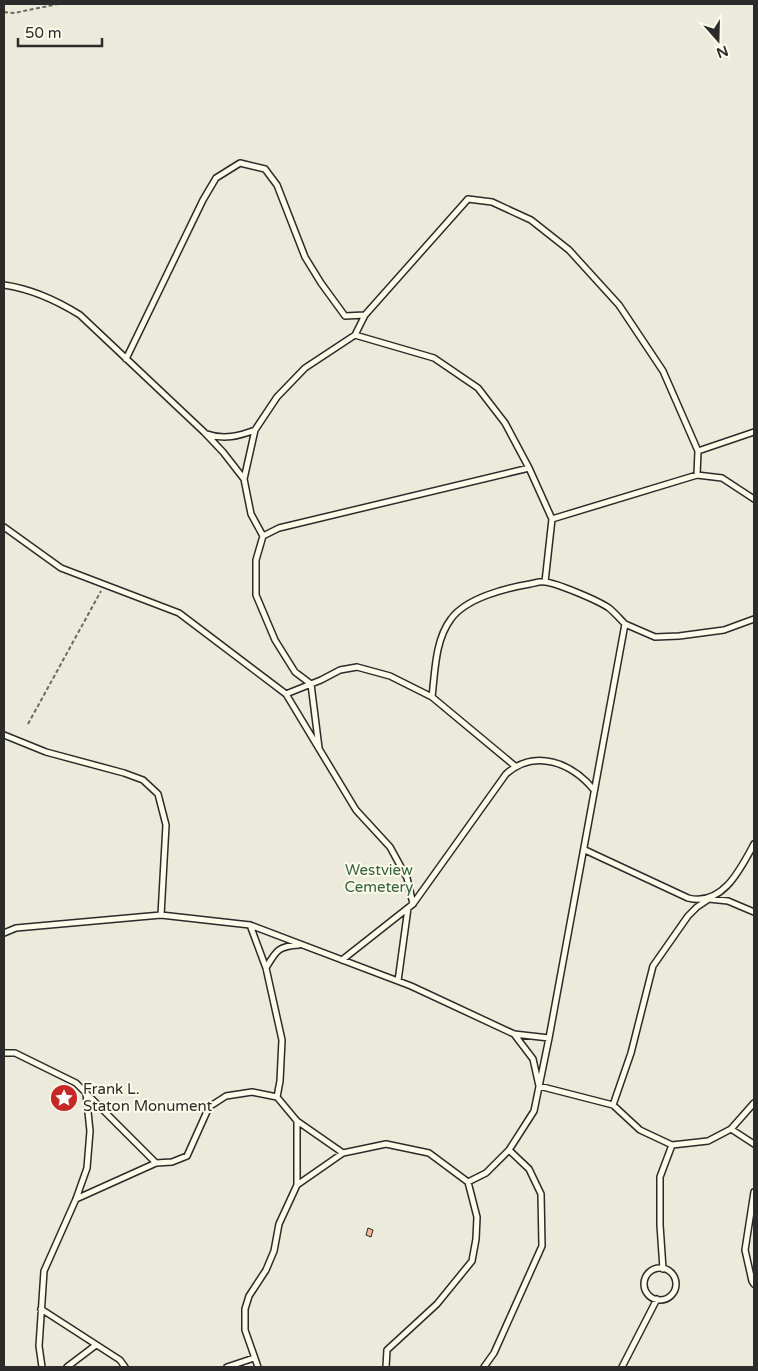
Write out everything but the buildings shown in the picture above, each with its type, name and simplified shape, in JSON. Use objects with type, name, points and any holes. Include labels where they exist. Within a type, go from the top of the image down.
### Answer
[{"type":"lane","points":[[126,359],[198,209],[216,178],[240,163],[265,169],[277,184],[306,257],[345,316],[365,315]]},
{"type":"lane","points":[[319,748],[311,684],[295,672],[275,640],[256,595],[256,560],[263,536],[251,514],[244,479],[255,430],[277,397],[305,368],[355,335],[365,315],[468,199],[492,202],[531,220],[569,250],[619,305],[663,371],[698,451],[697,475]]},
{"type":"lane","points":[[4,285],[23,288],[60,302],[80,315],[204,432],[223,452],[244,479]]},
{"type":"lane","points":[[355,335],[434,358],[478,388],[505,423],[529,468],[552,519],[545,582]]},
{"type":"lane","points":[[204,432],[216,437],[226,437],[241,435],[255,430]]},
{"type":"lane","points":[[698,451],[754,432]]},
{"type":"lane","points":[[263,536],[279,528],[529,468]]},
{"type":"lane","points":[[552,519],[697,475],[722,478],[754,498]]},
{"type":"lane","points":[[4,527],[61,568],[179,613],[286,694],[356,810],[390,847],[407,878],[410,906],[398,981]]},
{"type":"lane","points":[[432,696],[437,654],[445,629],[451,618],[460,609],[489,594],[519,586],[545,582],[578,592],[608,608],[625,624],[654,636],[679,636],[724,630],[754,619]]},
{"type":"lane","points":[[468,1182],[486,1173],[509,1150],[534,1110],[625,624]]},
{"type":"lane","points":[[286,694],[340,670],[357,667],[390,676],[432,696],[515,766]]},
{"type":"lane","points":[[4,735],[46,752],[143,780],[158,794],[166,825],[161,915]]},
{"type":"lane","points":[[342,960],[410,906],[506,774],[515,766],[525,762],[543,760],[556,762],[586,780],[594,790]]},
{"type":"lane","points":[[613,1105],[631,1053],[653,966],[688,916],[697,907],[725,888],[754,844]]},
{"type":"lane","points":[[584,850],[688,898],[728,901],[754,912]]},
{"type":"lane","points":[[4,933],[16,928],[161,915],[250,925],[398,981],[514,1034],[549,1038]]},
{"type":"lane","points":[[250,925],[266,968],[282,1040],[277,1097]]},
{"type":"lane","points":[[266,968],[275,954],[284,945],[302,945]]},
{"type":"lane","points":[[514,1034],[533,1059],[539,1086]]},
{"type":"lane","points":[[4,1053],[15,1052],[76,1083],[156,1163]]},
{"type":"lane","points":[[539,1086],[613,1105],[640,1130],[672,1145],[708,1141],[731,1129],[754,1103]]},
{"type":"lane","points":[[76,1199],[156,1163],[172,1162],[187,1156],[209,1107],[226,1096],[252,1092],[277,1097],[297,1121],[343,1152]]},
{"type":"lane","points":[[42,1367],[38,1346],[44,1271],[76,1199],[87,1168],[90,1131],[86,1093]]},
{"type":"lane","points":[[258,1367],[245,1330],[245,1309],[249,1296],[266,1270],[274,1251],[279,1224],[297,1185],[297,1121]]},
{"type":"lane","points":[[731,1129],[754,1144]]},
{"type":"lane","points":[[297,1185],[343,1152],[386,1144],[429,1153],[468,1182],[477,1216],[476,1239],[472,1261],[437,1304],[387,1350],[386,1367]]},
{"type":"lane","points":[[664,1269],[660,1225],[660,1177],[672,1145]]},
{"type":"lane","points":[[484,1367],[494,1353],[542,1246],[541,1194],[529,1169],[509,1150]]},
{"type":"lane","points":[[754,1192],[745,1250],[754,1284]]},
{"type":"lane","points":[[656,1268],[671,1272],[676,1286],[667,1298],[657,1299],[652,1298],[645,1290],[645,1279],[656,1268]]},
{"type":"lane","points":[[622,1367],[657,1299]]},
{"type":"lane","points":[[41,1309],[120,1360],[126,1367]]},
{"type":"lane","points":[[67,1367],[96,1345]]},
{"type":"lane","points":[[227,1367],[254,1358]]},
{"type":"path","points":[[4,12],[14,13],[58,4]]},
{"type":"path","points":[[28,724],[104,585]]},
{"type":"green space","name":"Westview Cemetery","points":[[4,4],[754,4],[754,1367],[4,1367]]},
{"type":"place","name":"Frank L. Staton Monument","points":[[64,1098]]}]
